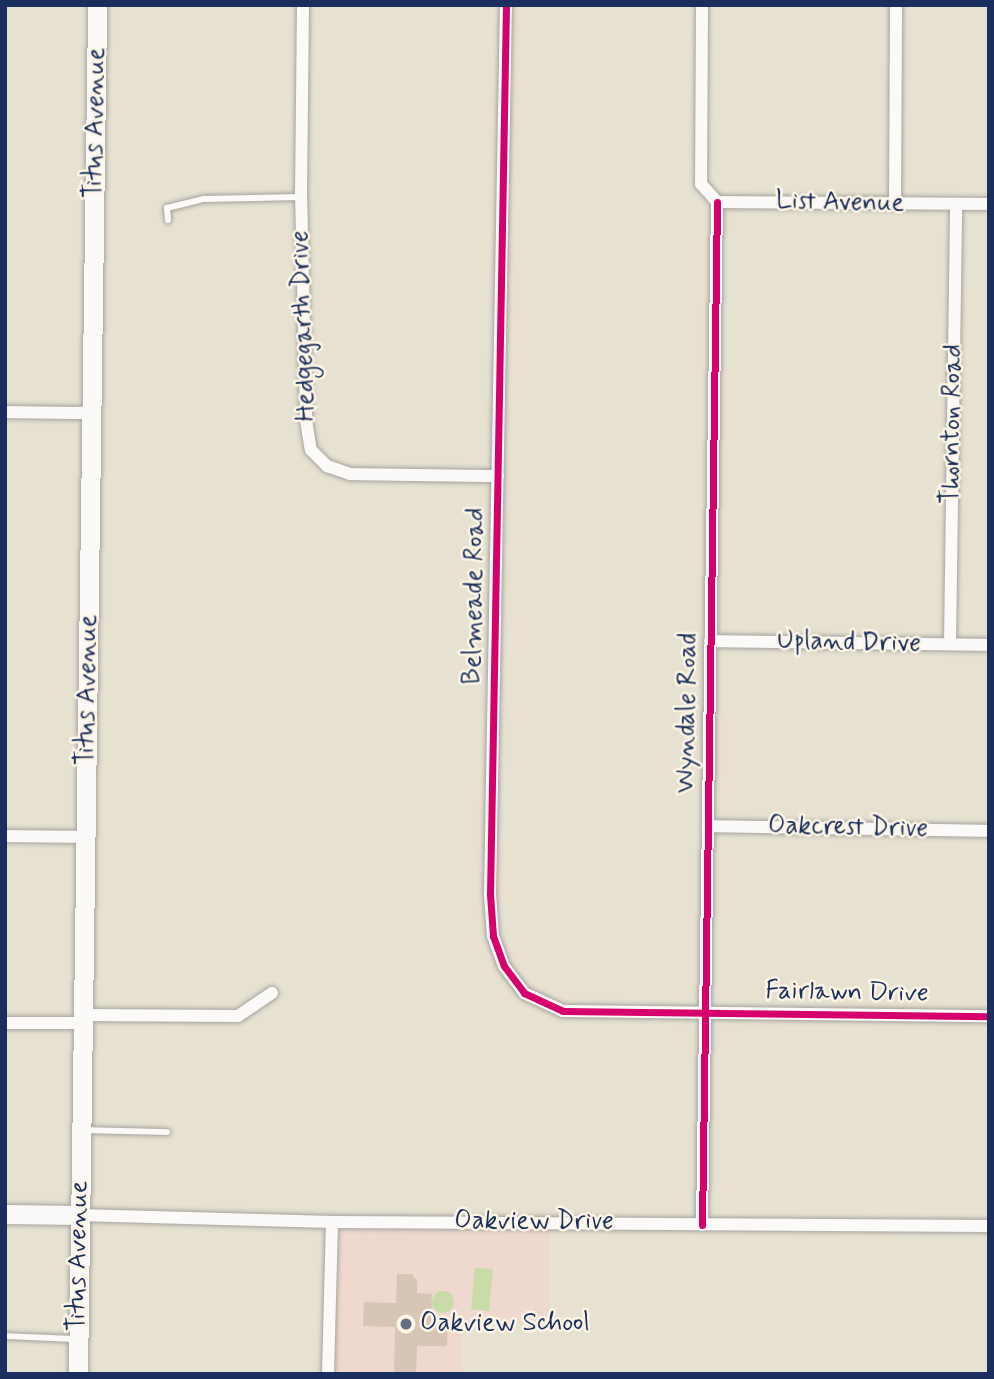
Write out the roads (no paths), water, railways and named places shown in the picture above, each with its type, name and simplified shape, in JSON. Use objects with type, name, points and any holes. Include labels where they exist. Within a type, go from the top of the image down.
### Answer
[{"type":"main road","name":"Titus Avenue","points":[[78,1374],[97,5]]},
{"type":"main road","points":[[5,1214],[79,1215]]},
{"type":"street","name":"Hedgegarth Drive","points":[[303,5],[301,197],[306,420],[312,450],[318,460],[350,474],[498,476]]},
{"type":"street","name":"Belmeade Road","points":[[506,5],[490,894],[498,950],[512,980],[551,1008],[576,1012],[705,1012]]},
{"type":"street","points":[[702,5],[701,184],[717,202]]},
{"type":"street","points":[[895,204],[896,5]]},
{"type":"street","name":"List Avenue","points":[[717,202],[989,204]]},
{"type":"street","name":"Wyndale Road","points":[[702,1225],[717,202]]},
{"type":"street","name":"Thornton Road","points":[[950,645],[956,204]]},
{"type":"street","points":[[5,412],[92,413]]},
{"type":"street","name":"Upland Drive","points":[[710,641],[989,645]]},
{"type":"street","name":"Oakcrest Drive","points":[[708,826],[989,831]]},
{"type":"street","points":[[5,836],[86,837]]},
{"type":"street","points":[[5,1023],[238,1016],[272,993]]},
{"type":"street","name":"Fairlawn Drive","points":[[705,1012],[989,1016]]},
{"type":"street","name":"Oakview Drive","points":[[79,1215],[332,1222],[989,1226]]},
{"type":"street","points":[[328,1374],[332,1222]]},
{"type":"lane","points":[[168,220],[167,208],[204,198],[301,197]]},
{"type":"lane","points":[[81,1130],[167,1132]]},
{"type":"lane","points":[[5,1336],[78,1339]]},
{"type":"place","name":"Oakview School","points":[[406,1324]]}]
